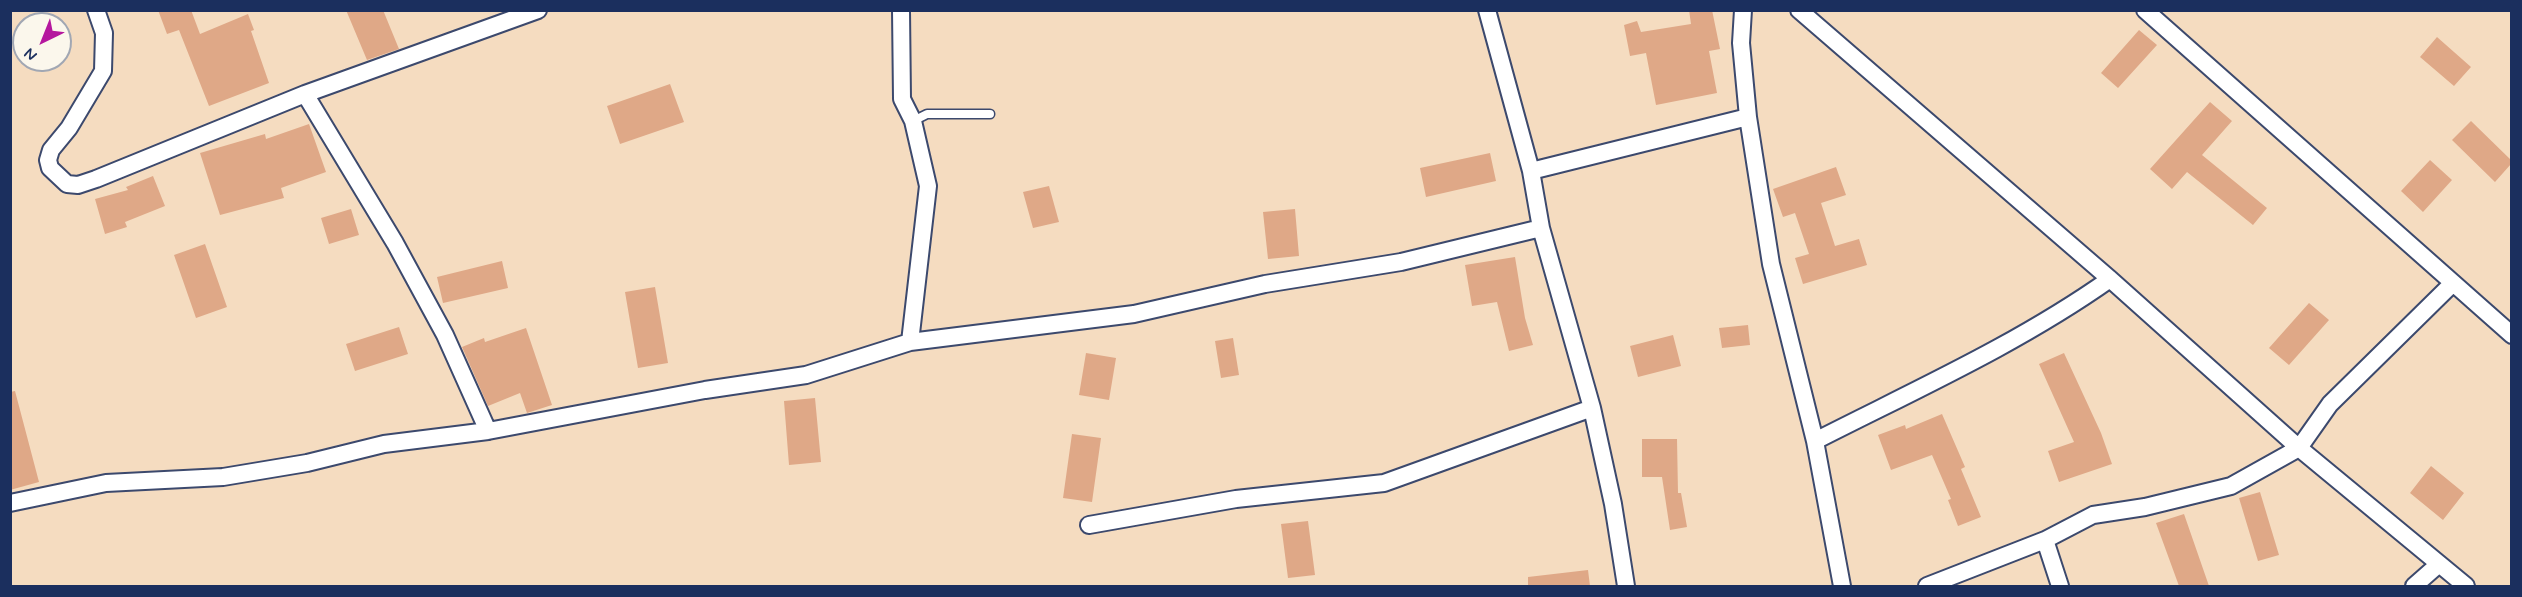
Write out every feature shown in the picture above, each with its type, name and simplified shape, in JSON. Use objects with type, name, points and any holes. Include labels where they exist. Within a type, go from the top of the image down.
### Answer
[{"type":"street","points":[[96,10],[104,33],[103,71],[69,128],[51,150],[48,160],[50,168],[67,184],[78,185],[96,179],[304,94],[538,10]]},
{"type":"street","points":[[902,10],[902,99],[913,121],[928,186],[910,342]]},
{"type":"street","points":[[1487,10],[1531,171],[1541,228],[1592,408],[1613,504],[1626,586]]},
{"type":"street","points":[[1743,10],[1741,43],[1748,117],[1771,264],[1815,441],[1842,586]]},
{"type":"street","points":[[1799,10],[2110,279],[2299,448],[2466,586]]},
{"type":"street","points":[[2145,10],[2511,335]]},
{"type":"street","points":[[304,94],[401,253],[445,335],[488,431]]},
{"type":"street","points":[[1531,171],[1748,117]]},
{"type":"street","points":[[10,503],[106,483],[223,477],[308,463],[384,444],[488,431],[705,390],[806,375],[910,342],[1134,314],[1264,284],[1401,262],[1541,228]]},
{"type":"street","points":[[1815,441],[2000,347],[2062,312],[2110,279]]},
{"type":"street","points":[[1927,586],[2045,540],[2093,515],[2145,507],[2231,486],[2299,448],[2330,404],[2453,283]]},
{"type":"street","points":[[1089,525],[1236,499],[1384,483],[1592,408]]},
{"type":"street","points":[[2045,540],[2060,586]]},
{"type":"street","points":[[2414,586],[2439,564]]},
{"type":"lane","points":[[913,121],[927,114],[990,114]]},
{"type":"building","points":[[158,10],[191,10],[200,34],[248,14],[254,30],[251,31],[269,83],[209,106],[179,30],[167,34]]},
{"type":"building","points":[[346,10],[383,10],[399,49],[367,60]]},
{"type":"building","points":[[1689,10],[1712,10],[1720,49],[1709,51],[1717,93],[1656,105],[1646,53],[1630,56],[1624,25],[1637,21],[1641,32],[1691,24]]},
{"type":"building","points":[[2139,30],[2157,45],[2118,88],[2101,73]]},
{"type":"building","points":[[2437,37],[2471,67],[2454,86],[2420,57]]},
{"type":"building","points":[[670,84],[684,122],[620,144],[607,106]]},
{"type":"building","points":[[2210,102],[2232,121],[2202,155],[2267,208],[2253,225],[2187,172],[2172,189],[2150,169]]},
{"type":"building","points":[[2471,121],[2511,160],[2511,164],[2495,182],[2452,140]]},
{"type":"building","points":[[309,124],[326,172],[281,188],[284,198],[220,215],[200,153],[265,134],[266,139]]},
{"type":"building","points":[[1490,153],[1496,181],[1426,197],[1420,168]]},
{"type":"building","points":[[2430,160],[2452,180],[2423,212],[2401,191]]},
{"type":"building","points":[[1836,167],[1846,195],[1821,203],[1835,246],[1859,239],[1867,265],[1803,284],[1795,258],[1809,254],[1795,213],[1783,217],[1773,189]]},
{"type":"building","points":[[153,176],[165,206],[125,222],[127,227],[105,234],[95,199],[128,190],[126,187]]},
{"type":"building","points":[[1049,186],[1059,222],[1033,228],[1023,192]]},
{"type":"building","points":[[351,209],[359,235],[329,244],[321,218]]},
{"type":"building","points":[[1295,209],[1299,256],[1268,259],[1263,212]]},
{"type":"building","points":[[205,244],[227,307],[196,318],[174,255]]},
{"type":"building","points":[[1515,257],[1525,318],[1533,345],[1509,351],[1497,302],[1472,306],[1465,265]]},
{"type":"building","points":[[502,261],[508,288],[443,303],[437,277]]},
{"type":"building","points":[[655,287],[668,363],[638,368],[625,292]]},
{"type":"building","points":[[2309,303],[2329,320],[2289,365],[2269,348]]},
{"type":"building","points":[[1748,325],[1750,345],[1722,348],[1719,328]]},
{"type":"building","points":[[399,327],[408,354],[355,371],[346,344]]},
{"type":"building","points":[[526,328],[552,405],[527,413],[520,393],[488,406],[462,347],[484,338],[485,342]]},
{"type":"building","points":[[1673,335],[1681,366],[1638,377],[1630,346]]},
{"type":"building","points":[[1233,338],[1239,375],[1221,378],[1215,341]]},
{"type":"building","points":[[1086,353],[1116,358],[1109,400],[1079,395]]},
{"type":"building","points":[[2064,353],[2101,433],[2112,464],[2059,482],[2048,451],[2074,442],[2039,364]]},
{"type":"building","points":[[15,391],[39,482],[10,490],[10,392]]},
{"type":"building","points":[[815,398],[821,462],[789,465],[784,401]]},
{"type":"building","points":[[1942,414],[1965,467],[1961,469],[1981,517],[1958,526],[1948,500],[1951,499],[1932,455],[1891,470],[1878,435],[1905,425],[1906,429]]},
{"type":"building","points":[[1072,434],[1101,438],[1092,502],[1063,498]]},
{"type":"building","points":[[1642,439],[1677,439],[1678,493],[1681,493],[1687,527],[1670,530],[1662,477],[1642,477]]},
{"type":"building","points":[[2431,466],[2464,493],[2443,520],[2410,493]]},
{"type":"building","points":[[2260,492],[2279,555],[2258,561],[2239,498]]},
{"type":"building","points":[[2184,514],[2209,586],[2179,586],[2156,523]]},
{"type":"building","points":[[1308,521],[1315,575],[1288,578],[1281,524]]},
{"type":"building","points":[[1588,570],[1590,586],[1528,586],[1528,577]]}]
